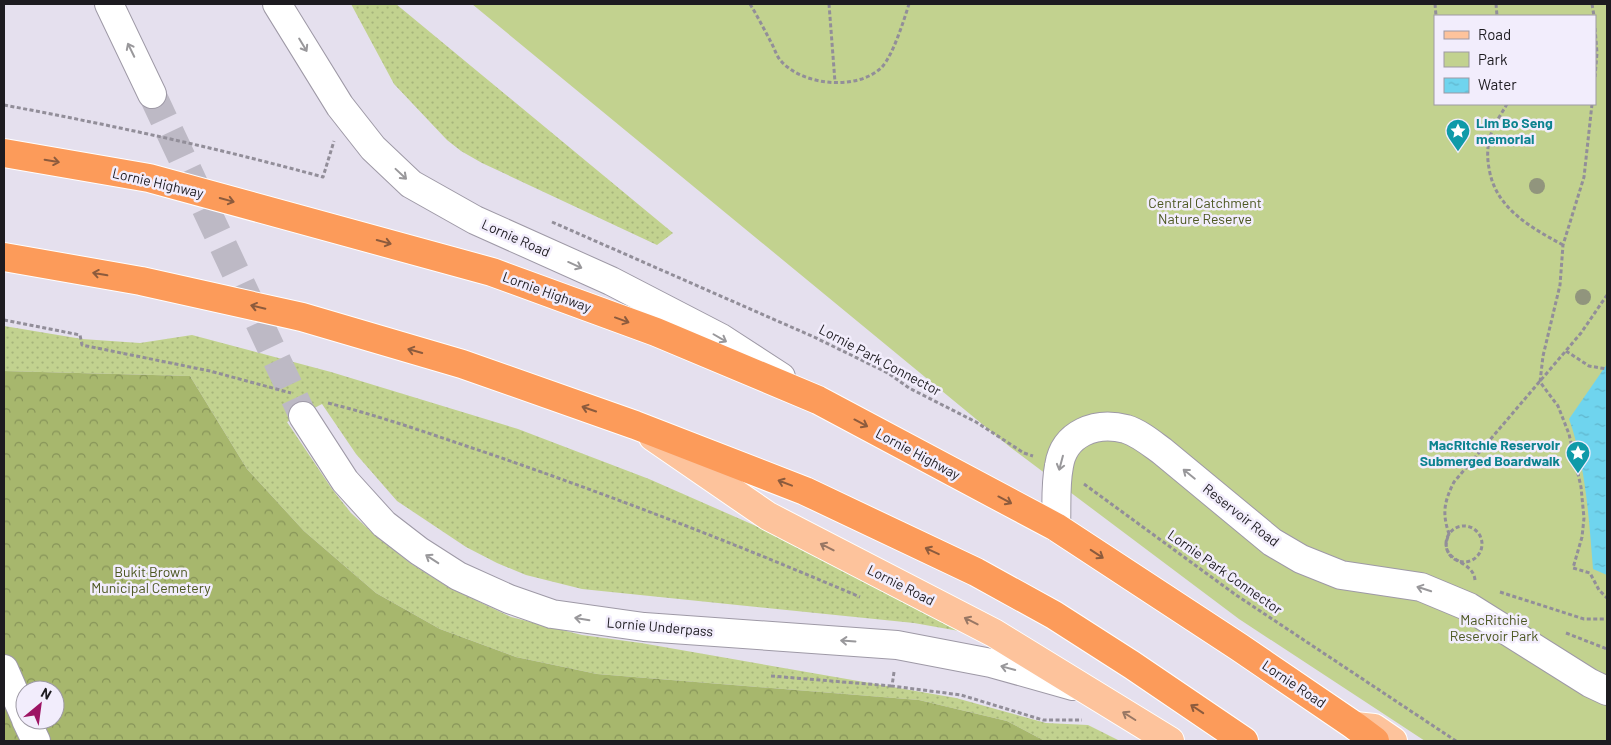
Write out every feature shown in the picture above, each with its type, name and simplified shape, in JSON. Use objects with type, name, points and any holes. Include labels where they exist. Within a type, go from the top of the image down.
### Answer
[{"type":"highway","name":"Lornie Highway","points":[[4,153],[149,178],[492,272],[656,332],[818,400],[1056,527]]},
{"type":"highway","points":[[4,258],[142,281],[302,317],[462,364],[635,425],[805,491],[976,572],[1054,615],[1244,741]]},
{"type":"highway","name":"Lornie Road","points":[[1056,527],[1239,647],[1365,734]]},
{"type":"main road","name":"Lornie Road","points":[[635,425],[768,516],[994,633],[1170,741]]},
{"type":"main road","name":"Lornie Road","points":[[1365,734],[1374,728],[1393,741]]},
{"type":"street","points":[[109,4],[152,94]]},
{"type":"street","name":"Lornie Road","points":[[277,4],[340,106],[373,148],[411,184],[475,220],[611,281],[721,338],[818,400]]},
{"type":"street","name":"Lornie Underpass","points":[[306,404],[345,481],[384,524],[458,576],[509,599],[552,614],[644,627],[897,645],[991,663],[1089,690]]},
{"type":"street","name":"Reservoir Road","points":[[1056,527],[1059,465],[1067,444],[1078,435],[1093,428],[1110,426],[1128,429],[1162,451],[1272,542],[1301,559],[1341,575],[1421,587],[1469,607],[1590,683],[1607,691]]},
{"type":"street","points":[[4,669],[15,694]]},
{"type":"path","points":[[750,4],[780,61],[796,74],[815,82],[835,82],[864,78],[882,66],[896,43],[910,4]]},
{"type":"path","points":[[829,4],[835,82]]},
{"type":"path","points":[[1596,40],[1596,65]]},
{"type":"path","points":[[4,105],[99,123],[268,162],[323,177],[335,137]]},
{"type":"path","points":[[1506,105],[1491,134],[1487,158],[1491,181],[1502,203],[1532,228],[1563,245]]},
{"type":"path","points":[[1592,105],[1584,177],[1563,245],[1560,285],[1543,356],[1540,382],[1558,406],[1569,434],[1581,487],[1584,518],[1582,537],[1573,568],[1590,573],[1599,590],[1607,598]]},
{"type":"path","name":"Lornie Park Connector","points":[[544,218],[822,341],[888,373],[909,388],[976,422],[1024,453],[1059,465],[1236,595],[1456,741]]},
{"type":"path","points":[[1449,534],[1444,519],[1446,500],[1454,482],[1581,333],[1607,295]]},
{"type":"path","points":[[4,320],[80,335],[82,345],[210,371],[306,404],[442,438],[587,487],[718,538],[866,600]]},
{"type":"path","points":[[1566,351],[1589,366],[1607,369]]},
{"type":"path","points":[[1464,563],[1470,562],[1480,554],[1482,549],[1481,536],[1477,531],[1466,526],[1453,530],[1447,540],[1448,552],[1454,559],[1464,563],[1474,574],[1476,588],[1469,607]]},
{"type":"path","points":[[1498,591],[1584,620],[1607,619]]},
{"type":"path","points":[[892,686],[897,645]]},
{"type":"path","points":[[771,676],[892,686],[960,696],[1043,720],[1088,720]]},
{"type":"green space","points":[[351,4],[396,4],[673,233],[657,245],[482,163],[461,151],[447,140],[394,84]]},
{"type":"green space","name":"Central Catchment Nature Reserve","points":[[472,4],[1607,4],[1607,741],[1425,741],[1239,619],[1010,447]]},
{"type":"green space","points":[[4,326],[82,339],[140,343],[192,335],[331,372],[518,429],[649,479],[797,544],[976,634],[914,623],[582,589],[526,575],[466,547],[397,501],[356,454],[322,404],[287,422],[332,489],[351,513],[376,536],[410,563],[448,587],[511,617],[582,635],[641,643],[956,698],[1046,723],[1088,725],[1120,741],[1045,741],[1007,721],[919,700],[597,674],[516,657],[440,629],[376,593],[304,531],[247,469],[190,376],[4,371]]},
{"type":"green space","name":"Bukit Brown Municipal Cemetery","points":[[4,371],[190,376],[247,469],[304,531],[376,593],[440,629],[516,657],[597,674],[919,700],[1007,721],[1045,741],[4,741]]},
{"type":"water","points":[[1607,364],[1607,575],[1593,569],[1583,474],[1569,419]]},
{"type":"tunnel","points":[[152,94],[303,416]]},
{"type":"place","name":"Lim Bo Seng memorial","points":[[1458,152]]},
{"type":"place","name":"MacRitchie Reservoir Submerged Boardwalk","points":[[1578,474]]},
{"type":"park label","name":"MacRitchie Reservoir Park","points":[[1494,628]]}]
